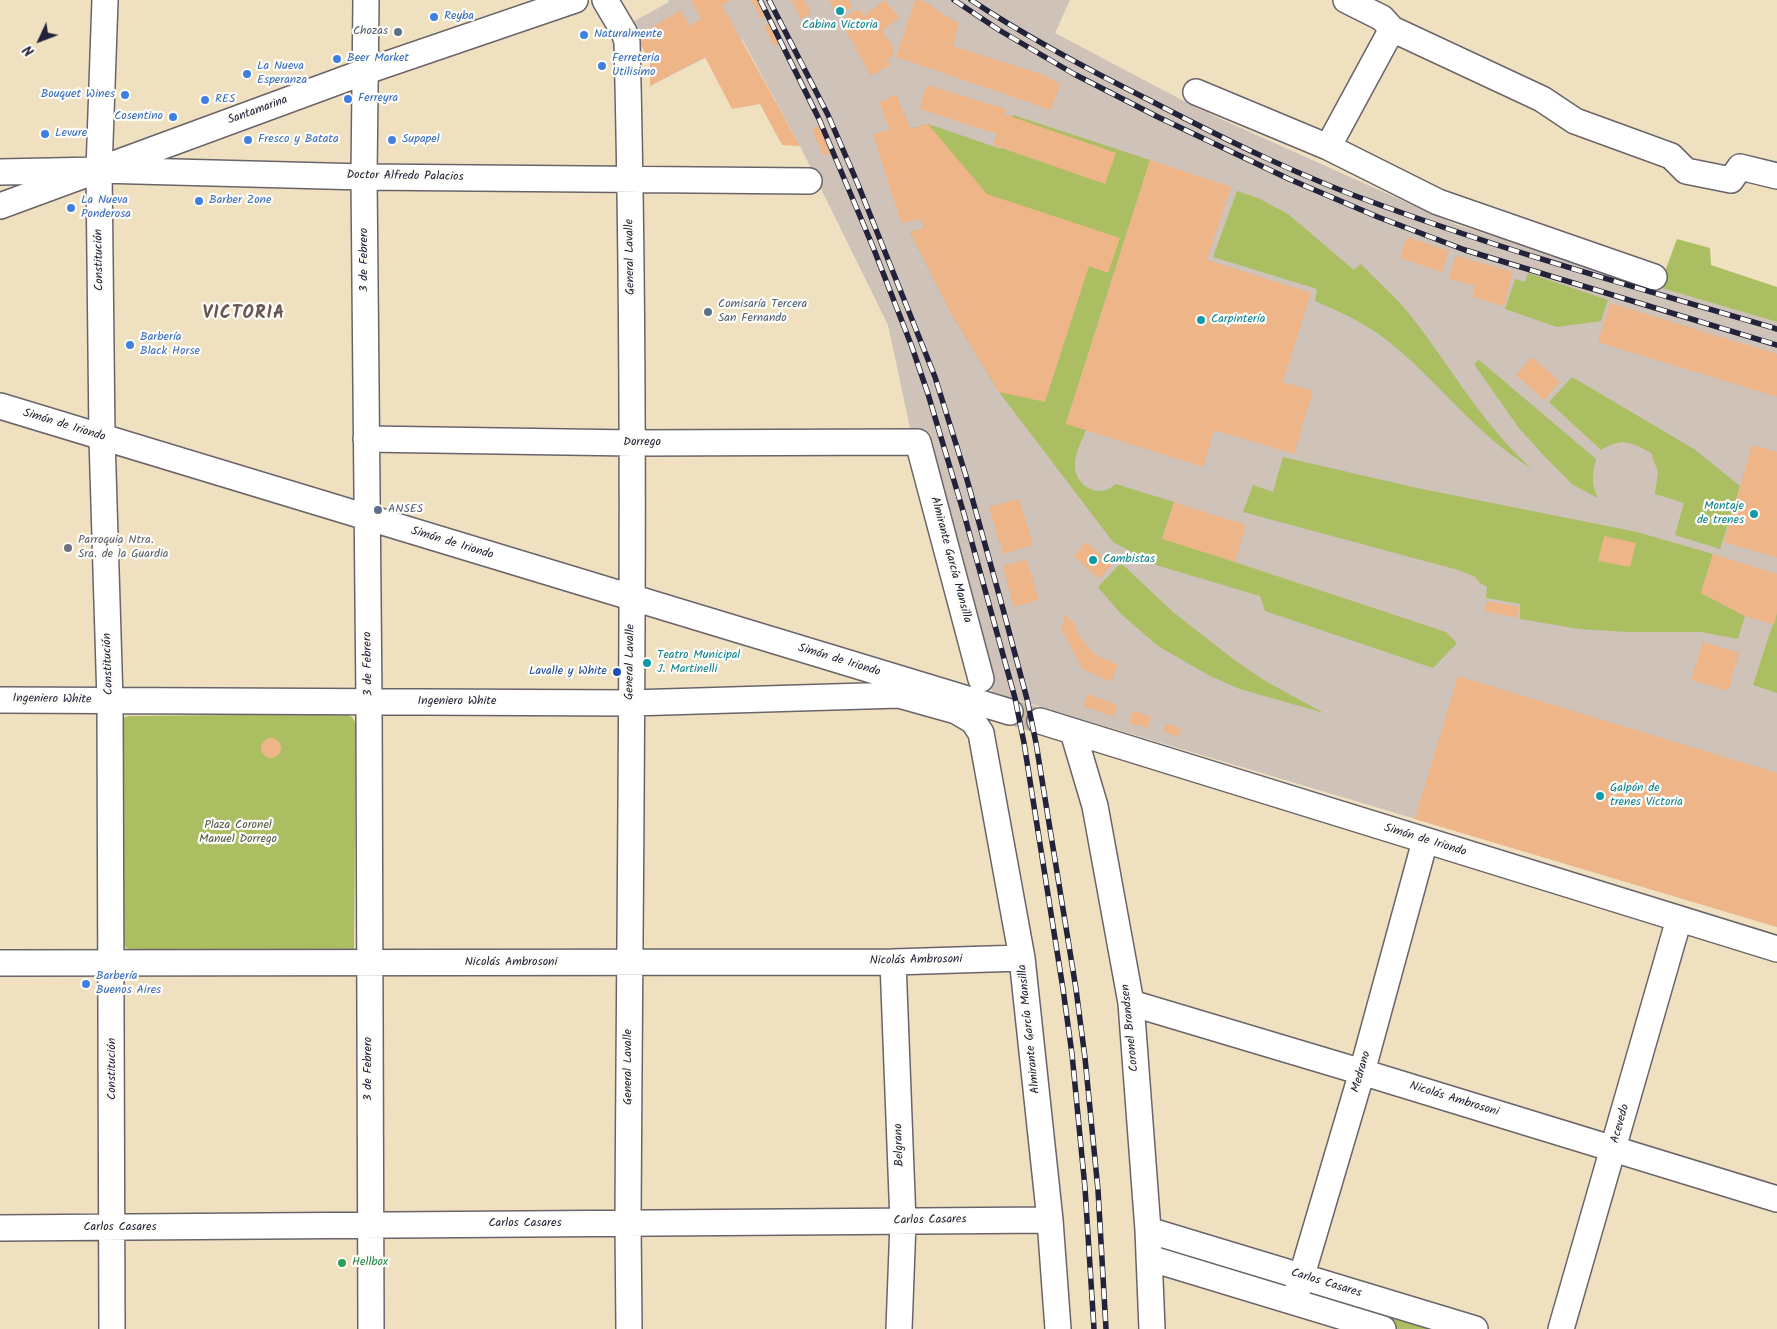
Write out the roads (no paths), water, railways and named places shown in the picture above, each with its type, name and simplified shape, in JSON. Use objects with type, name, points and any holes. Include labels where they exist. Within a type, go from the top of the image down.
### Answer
[{"type":"street","name":"Constitución","points":[[105,0],[100,170],[102,438],[110,701],[112,1329]]},
{"type":"street","name":"3 de Febrero","points":[[366,0],[364,177],[369,702],[369,1225],[371,1329]]},
{"type":"street","name":"Santamarina","points":[[0,206],[364,72],[575,0]]},
{"type":"street","name":"General Lavalle","points":[[605,0],[624,32],[627,42],[630,180],[634,443],[628,1224],[629,1329]]},
{"type":"street","points":[[1346,0],[1382,18],[1392,29],[1542,99],[1575,121],[1671,156],[1686,171],[1731,180],[1740,167],[1777,176]]},
{"type":"street","points":[[1328,147],[1392,29]]},
{"type":"street","points":[[1196,92],[1328,147],[1438,202],[1654,277]]},
{"type":"street","name":"Doctor Alfredo Palacios","points":[[0,172],[100,170],[364,177],[809,181]]},
{"type":"street","name":"Simón de Iriondo","points":[[0,406],[632,598],[901,688],[956,711],[973,721],[981,732]]},
{"type":"street","name":"Dorrego","points":[[366,439],[634,443],[918,442]]},
{"type":"street","name":"Almirante García Mansilla","points":[[918,442],[981,679]]},
{"type":"street","points":[[901,688],[1010,712]]},
{"type":"street","name":"Ingeniero White","points":[[0,700],[631,703],[901,688]]},
{"type":"street","name":"Simón de Iriondo","points":[[1040,721],[1777,949]]},
{"type":"street","name":"Almirante García Mansilla","points":[[981,732],[1022,958],[1050,1220],[1058,1329]]},
{"type":"street","name":"Coronel Brandsen","points":[[1072,732],[1095,806],[1131,1003],[1148,1230],[1152,1329]]},
{"type":"street","name":"Medrano","points":[[1294,1302],[1362,1072],[1426,841]]},
{"type":"street","name":"Acevedo","points":[[1561,1329],[1679,919]]},
{"type":"street","name":"Nicolás Ambrosoni","points":[[0,963],[893,962],[1022,958]]},
{"type":"street","name":"Belgrano","points":[[893,962],[903,1222],[899,1329]]},
{"type":"street","name":"Nicolás Ambrosoni","points":[[1131,1003],[1777,1199]]},
{"type":"street","name":"Carlos Casares","points":[[0,1228],[1050,1220]]},
{"type":"street","name":"Carlos Casares","points":[[1148,1230],[1474,1329]]},
{"type":"street","points":[[1149,1258],[1383,1329]]},
{"type":"tunnel","points":[[1010,712],[1040,721]]},
{"type":"railway","points":[[760,0],[819,119],[873,247],[912,347],[964,514],[1015,698],[1024,743],[1072,1054],[1085,1188],[1094,1329]]},
{"type":"railway","points":[[769,0],[828,115],[857,182],[935,377],[966,476],[1027,699],[1036,743],[1076,989],[1085,1058],[1098,1190],[1106,1329]]},
{"type":"railway","points":[[954,0],[999,30],[1074,74],[1158,117],[1289,179],[1378,217],[1465,250],[1777,345]]},
{"type":"railway","points":[[971,0],[1059,53],[1179,116],[1294,171],[1353,195],[1480,240],[1777,329]]},
{"type":"place","name":"Cabina Victoria","points":[[840,11]]},
{"type":"place","name":"Reyba","points":[[434,17]]},
{"type":"place","name":"Chozas","points":[[398,32]]},
{"type":"place","name":"Naturalmente","points":[[584,35]]},
{"type":"place","name":"Beer Market","points":[[337,59]]},
{"type":"place","name":"Ferreteria Utilisimo","points":[[602,66]]},
{"type":"place","name":"La Nueva Esperanza","points":[[247,74]]},
{"type":"place","name":"Bouquet Wines","points":[[125,95]]},
{"type":"place","name":"Ferreyra","points":[[348,99]]},
{"type":"place","name":"RES","points":[[205,100]]},
{"type":"place","name":"Cosentino","points":[[173,117]]},
{"type":"place","name":"Levure","points":[[45,134]]},
{"type":"place","name":"Fresco y Batata","points":[[248,140]]},
{"type":"place","name":"Supapel","points":[[392,140]]},
{"type":"place","name":"Barber Zone","points":[[199,201]]},
{"type":"place","name":"La Nueva Ponderosa","points":[[71,208]]},
{"type":"place","name":"Comisaría Tercera San Fernando","points":[[708,312]]},
{"type":"place","name":"Carpintería","points":[[1201,320]]},
{"type":"place","name":"Barbería Black Horse","points":[[130,345]]},
{"type":"place","name":"ANSES","points":[[378,510]]},
{"type":"place","name":"Montaje de trenes","points":[[1754,514]]},
{"type":"place","name":"Parroquia Ntra. Sra. de la Guardia","points":[[68,548]]},
{"type":"place","name":"Cambistas","points":[[1093,560]]},
{"type":"place","name":"Teatro Municipal J. Martinelli","points":[[647,663]]},
{"type":"place","name":"Lavalle y White","points":[[617,672]]},
{"type":"place","name":"Galpón de trenes Victoria","points":[[1600,796]]},
{"type":"place","name":"Barbería Buenos Aires","points":[[86,984]]},
{"type":"place","name":"Hellbox","points":[[342,1263]]},
{"type":"district","name":"VICTORIA","points":[[244,315]]},
{"type":"park label","name":"Plaza Coronel Manuel Dorrego","points":[[238,833]]}]
